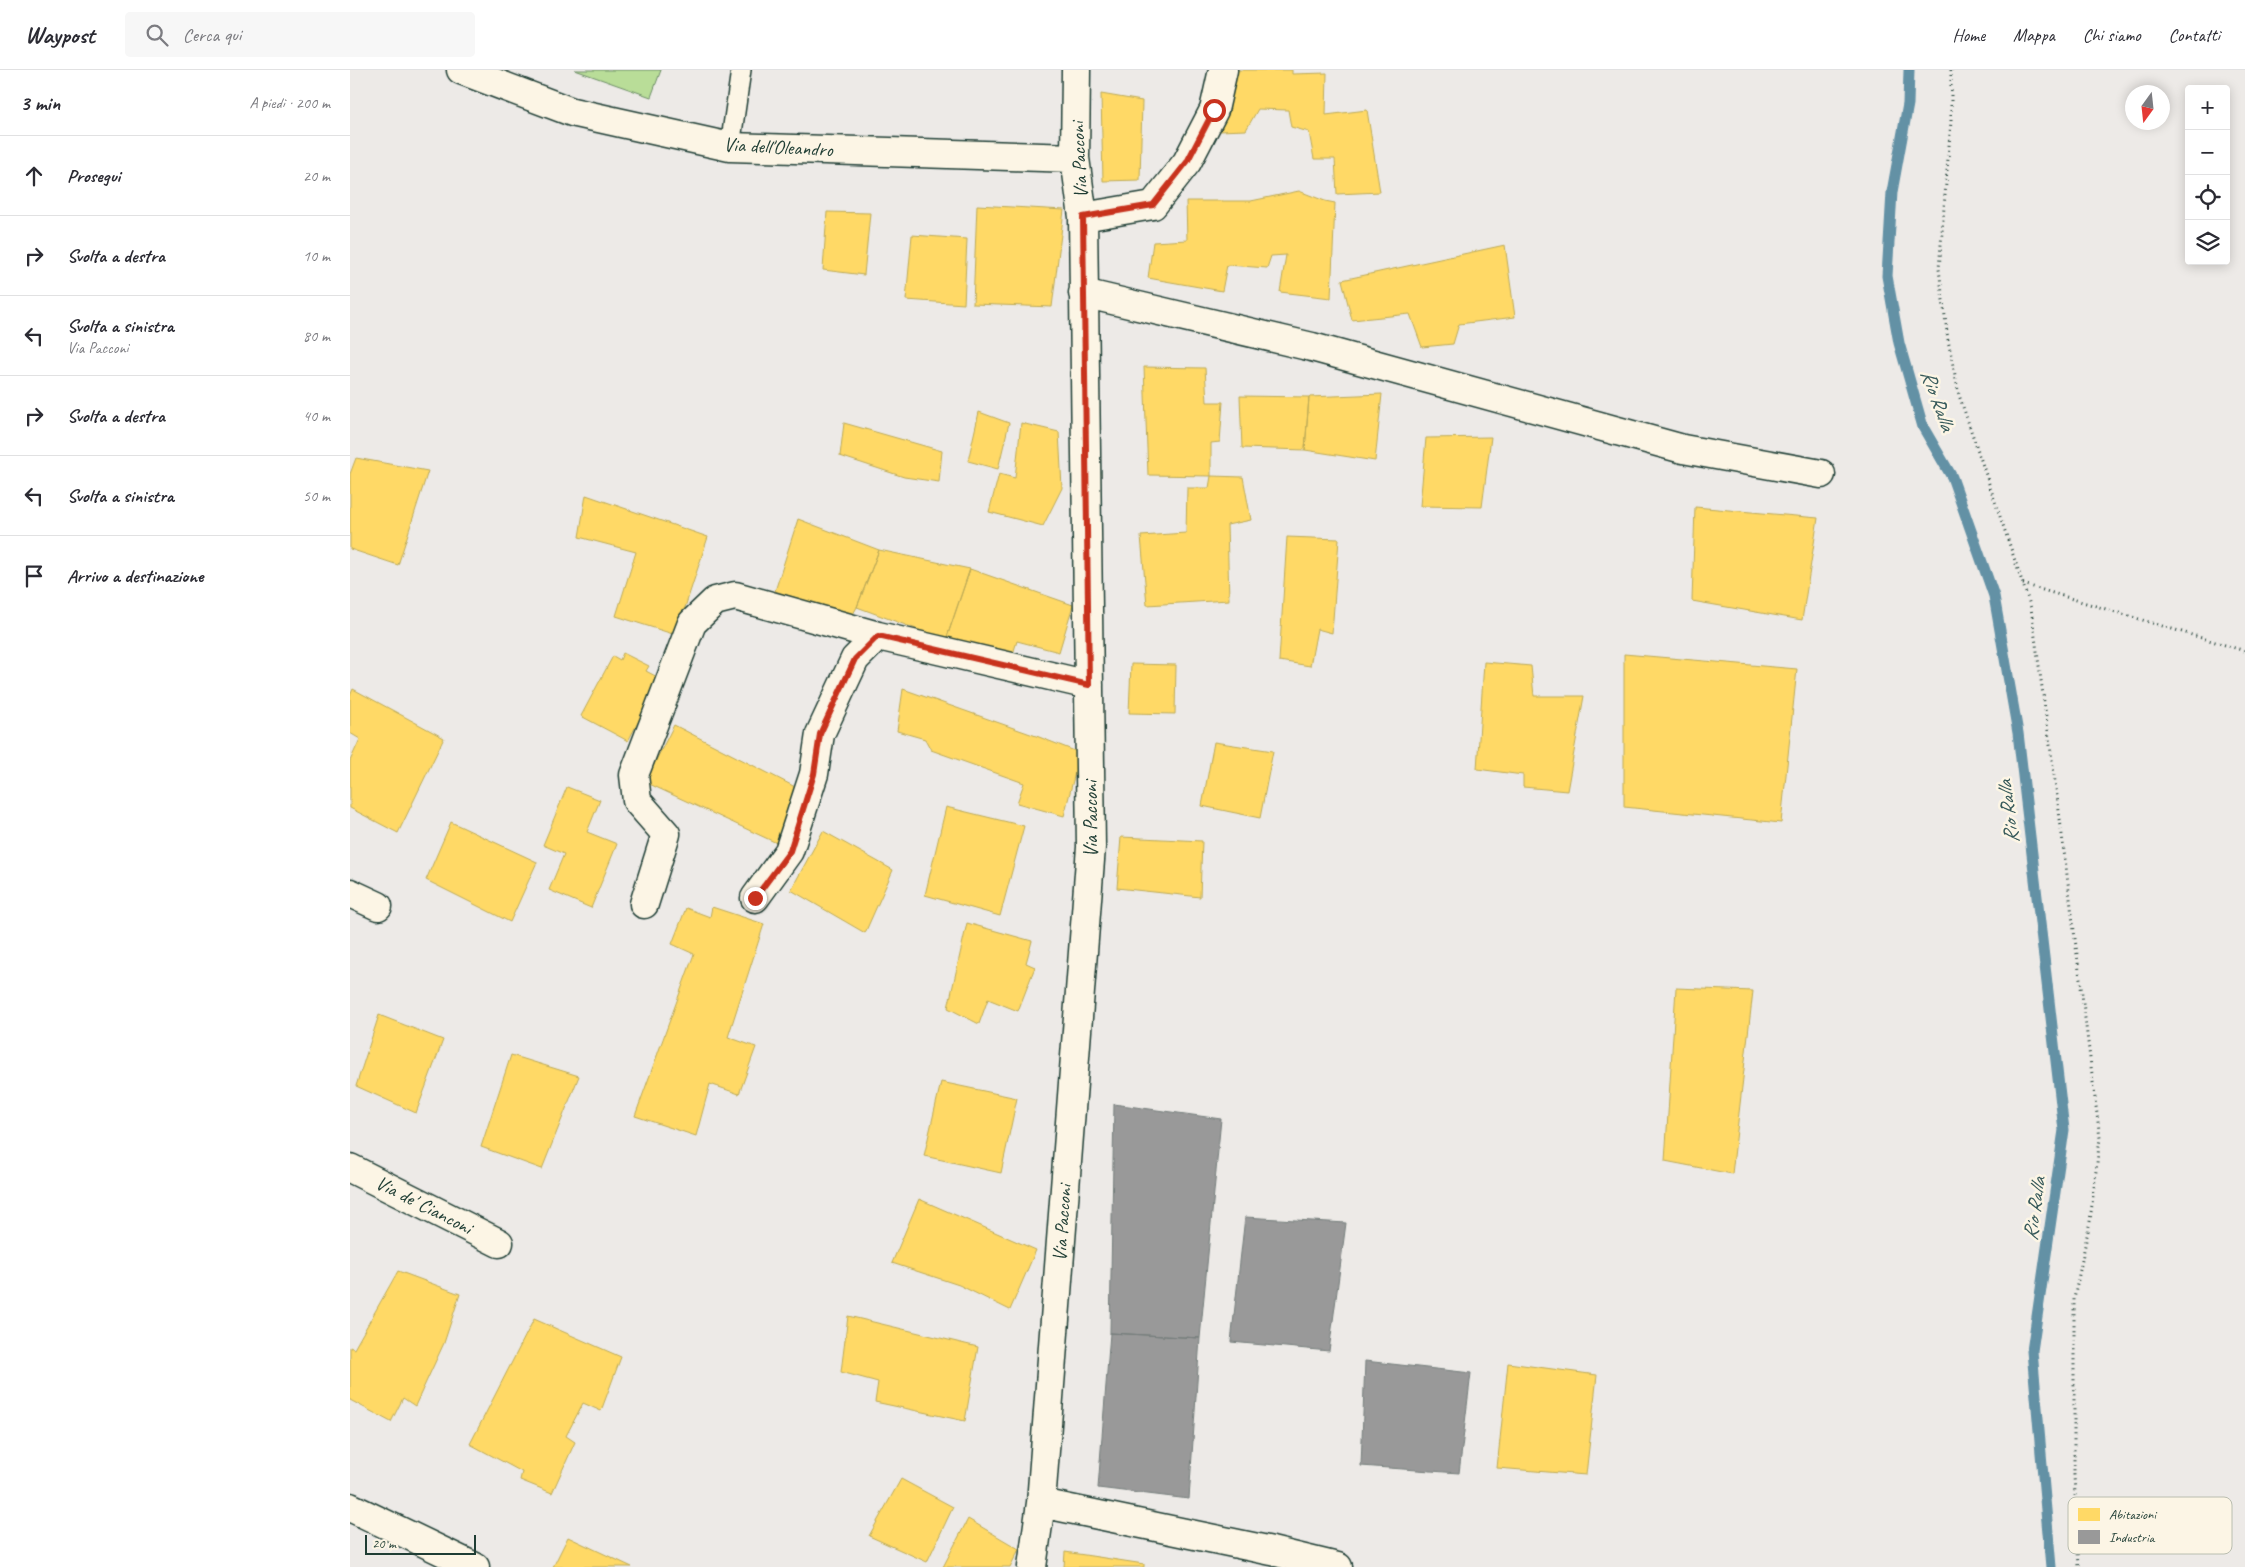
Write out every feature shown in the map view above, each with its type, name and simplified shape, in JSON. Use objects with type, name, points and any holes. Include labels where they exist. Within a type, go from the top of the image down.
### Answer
[{"type":"street","name":"Via dell'Oleandro","points":[[461,70],[572,112],[730,147],[1076,158]]},
{"type":"street","name":"Via Pacconi","points":[[1032,1567],[1041,1503],[1091,847],[1083,217],[1076,158],[1076,70]]},
{"type":"street","points":[[1083,217],[1153,205],[1187,162],[1214,110],[1223,70]]},
{"type":"street","points":[[1083,293],[1312,347],[1683,449],[1820,474]]},
{"type":"street","points":[[644,904],[666,834],[637,801],[634,775],[692,622],[715,601],[736,596],[878,636],[1089,685]]},
{"type":"street","points":[[755,898],[790,851],[814,774],[820,734],[855,659],[878,636]]},
{"type":"street","points":[[350,893],[378,906]]},
{"type":"street","name":"Via de' Cianconi","points":[[350,1168],[499,1242]]},
{"type":"street","points":[[1041,1503],[1272,1559],[1338,1567]]},
{"type":"street","points":[[350,1507],[476,1567]]},
{"type":"lane","points":[[730,147],[741,70]]},
{"type":"path","points":[[1951,70],[1951,121],[1939,269],[1948,340],[1959,395],[2023,584],[2032,618],[2100,1138],[2090,1221],[2074,1299],[2075,1497]]},
{"type":"path","points":[[2023,584],[2245,651]]},
{"type":"path","points":[[2078,1554],[2079,1567]]},
{"type":"green space","points":[[575,70],[661,70],[651,97]]},
{"type":"building: Abitazioni","points":[[1237,70],[1292,70],[1292,74],[1327,73],[1326,115],[1367,110],[1380,192],[1337,194],[1335,159],[1314,159],[1309,132],[1291,127],[1288,110],[1258,109],[1246,130],[1219,131]]},
{"type":"building: Abitazioni","points":[[1101,94],[1142,101],[1140,180],[1103,181]]},
{"type":"building: Abitazioni","points":[[1299,191],[1335,203],[1331,298],[1280,292],[1286,255],[1271,256],[1267,268],[1227,265],[1222,291],[1148,278],[1153,242],[1187,240],[1186,201],[1251,201]]},
{"type":"building: Abitazioni","points":[[977,205],[1064,210],[1052,307],[973,304]]},
{"type":"building: Abitazioni","points":[[827,212],[870,213],[864,275],[823,270]]},
{"type":"building: Abitazioni","points":[[912,235],[967,239],[964,304],[906,300]]},
{"type":"building: Abitazioni","points":[[1505,245],[1515,317],[1459,324],[1453,344],[1422,347],[1410,314],[1352,320],[1342,280]]},
{"type":"building: Abitazioni","points":[[1144,367],[1205,368],[1207,402],[1223,402],[1220,442],[1211,443],[1211,476],[1148,475]]},
{"type":"building: Abitazioni","points":[[1382,394],[1375,461],[1305,450],[1309,397]]},
{"type":"building: Abitazioni","points":[[1240,396],[1309,397],[1305,450],[1242,448]]},
{"type":"building: Abitazioni","points":[[979,412],[1009,423],[998,469],[968,461]]},
{"type":"building: Abitazioni","points":[[844,423],[942,451],[939,482],[904,477],[840,456]]},
{"type":"building: Abitazioni","points":[[1021,423],[1059,432],[1062,488],[1043,526],[989,512],[999,474],[1015,478]]},
{"type":"building: Abitazioni","points":[[1491,437],[1482,507],[1420,506],[1426,438]]},
{"type":"building: Abitazioni","points":[[356,458],[428,471],[398,565],[350,549],[350,474]]},
{"type":"building: Abitazioni","points":[[1211,476],[1243,477],[1251,520],[1227,525],[1229,600],[1147,605],[1141,536],[1186,533],[1187,488],[1209,488]]},
{"type":"building: Abitazioni","points":[[586,495],[708,537],[676,635],[616,616],[636,552],[579,537]]},
{"type":"building: Abitazioni","points":[[1695,507],[1818,518],[1802,620],[1692,601]]},
{"type":"building: Abitazioni","points":[[798,519],[879,550],[852,616],[775,591]]},
{"type":"building: Abitazioni","points":[[1287,537],[1339,539],[1332,633],[1317,629],[1310,666],[1279,661]]},
{"type":"building: Abitazioni","points":[[879,550],[970,569],[946,640],[857,607]]},
{"type":"building: Abitazioni","points":[[970,569],[1073,605],[1059,652],[1017,641],[1012,657],[946,640]]},
{"type":"building: Abitazioni","points":[[623,653],[649,666],[646,671],[661,679],[628,741],[581,716],[613,656],[620,660]]},
{"type":"building: Abitazioni","points":[[1624,654],[1797,669],[1781,823],[1624,807]]},
{"type":"building: Abitazioni","points":[[1484,662],[1531,666],[1534,696],[1584,696],[1567,791],[1523,787],[1523,775],[1477,769]]},
{"type":"building: Abitazioni","points":[[1131,664],[1176,665],[1175,714],[1129,713]]},
{"type":"building: Abitazioni","points":[[353,689],[444,738],[398,833],[350,808],[350,761],[360,739],[350,733],[350,696]]},
{"type":"building: Abitazioni","points":[[903,689],[1080,753],[1064,816],[1017,803],[1024,783],[931,750],[925,739],[897,731]]},
{"type":"building: Abitazioni","points":[[674,725],[803,791],[781,845],[645,782]]},
{"type":"building: Abitazioni","points":[[1214,742],[1273,751],[1260,818],[1202,806]]},
{"type":"building: Abitazioni","points":[[567,787],[600,800],[587,832],[617,844],[591,908],[549,890],[564,854],[543,845]]},
{"type":"building: Abitazioni","points":[[946,807],[1024,826],[1000,916],[925,895]]},
{"type":"building: Abitazioni","points":[[451,822],[537,862],[510,922],[426,880]]},
{"type":"building: Abitazioni","points":[[823,831],[893,870],[865,933],[791,890]]},
{"type":"building: Abitazioni","points":[[1121,837],[1202,841],[1200,897],[1117,888]]},
{"type":"building: Abitazioni","points":[[712,907],[764,924],[728,1037],[756,1047],[739,1094],[710,1084],[696,1136],[635,1116],[694,954],[672,944],[686,908],[710,917]]},
{"type":"building: Abitazioni","points":[[967,923],[1032,941],[1026,963],[1035,967],[1018,1011],[988,999],[979,1024],[948,1008]]},
{"type":"building: Abitazioni","points":[[1676,988],[1753,991],[1732,1174],[1665,1161]]},
{"type":"building: Abitazioni","points":[[379,1015],[443,1040],[416,1113],[356,1086]]},
{"type":"building: Abitazioni","points":[[511,1055],[579,1076],[542,1169],[481,1147]]},
{"type":"building: Abitazioni","points":[[941,1082],[1017,1098],[1001,1173],[924,1156]]},
{"type":"building: Abitazioni","points":[[919,1199],[1036,1250],[1010,1310],[959,1285],[892,1263]]},
{"type":"building: Abitazioni","points":[[398,1271],[460,1294],[444,1343],[415,1406],[403,1398],[391,1422],[350,1400],[350,1347],[354,1349]]},
{"type":"building: Abitazioni","points":[[848,1316],[978,1347],[965,1421],[875,1402],[878,1382],[841,1372]]},
{"type":"building: Abitazioni","points":[[534,1319],[621,1357],[601,1411],[583,1403],[566,1436],[575,1442],[552,1493],[520,1480],[522,1472],[470,1444]]},
{"type":"building: Abitazioni","points":[[1508,1363],[1597,1375],[1586,1475],[1497,1468]]},
{"type":"building: Abitazioni","points":[[901,1479],[953,1507],[927,1562],[869,1536]]},
{"type":"building: Abitazioni","points":[[968,1519],[1019,1549],[1010,1567],[943,1567]]},
{"type":"building: Abitazioni","points":[[568,1537],[632,1567],[553,1567]]},
{"type":"building: Abitazioni","points":[[1065,1552],[1144,1564],[1144,1567],[1064,1567]]},
{"type":"building: Industria","points":[[1114,1104],[1221,1119],[1200,1338],[1110,1333]]},
{"type":"building: Industria","points":[[1245,1217],[1346,1223],[1329,1351],[1231,1342]]},
{"type":"building: Industria","points":[[1110,1333],[1200,1338],[1189,1499],[1098,1488]]},
{"type":"building: Industria","points":[[1365,1361],[1471,1373],[1459,1473],[1361,1466]]},
{"type":"waterway","name":"Rio Ralla","points":[[1909,70],[1908,104],[1892,192],[1887,276],[1899,343],[1923,427],[1952,477],[1994,596],[2018,733],[2064,1130],[2032,1351],[2051,1567]]},
{"type":"route","points":[[755,898],[790,851],[814,774],[820,734],[855,659],[878,636],[1089,685],[1083,217],[1153,205],[1187,162],[1214,110]]}]
